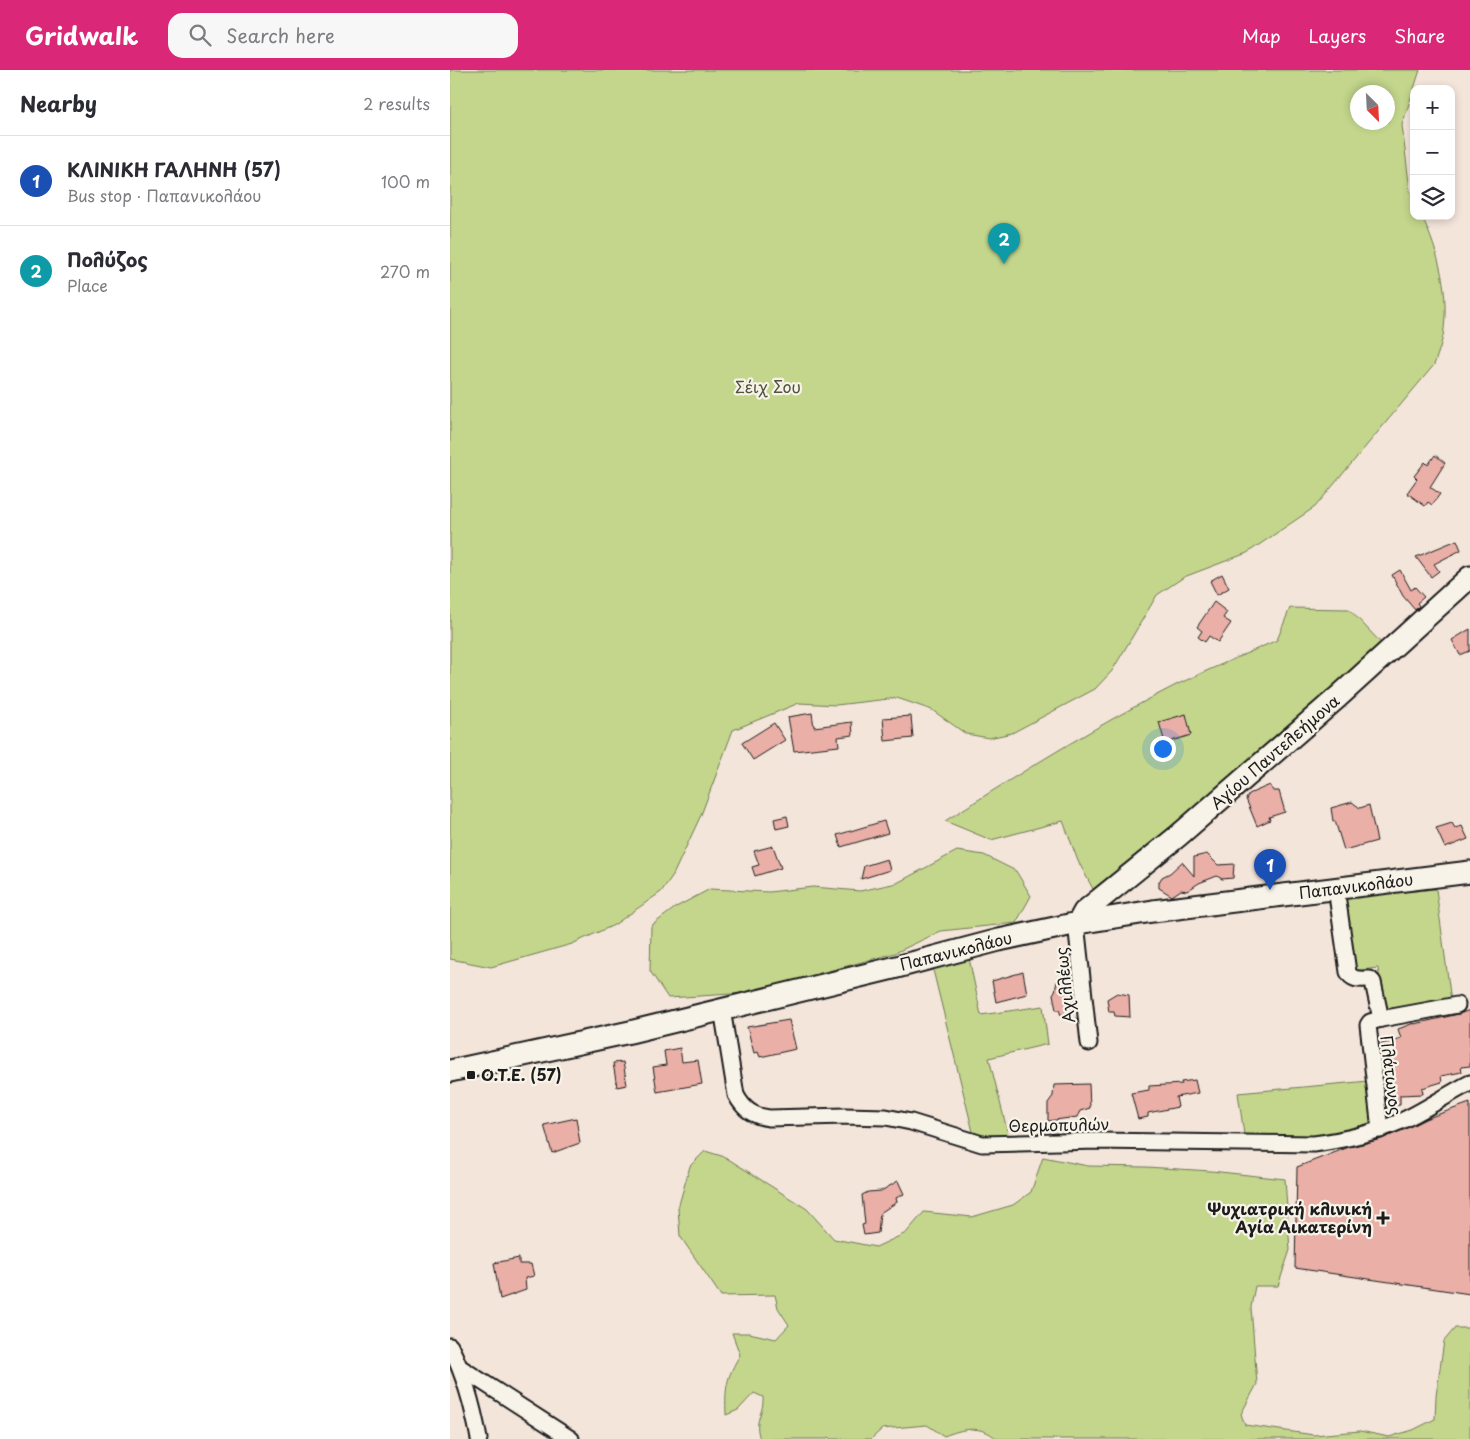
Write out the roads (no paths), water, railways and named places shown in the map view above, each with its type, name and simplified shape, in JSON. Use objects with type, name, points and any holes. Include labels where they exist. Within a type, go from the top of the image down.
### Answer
[{"type":"main road","name":"Αγίου Παντελεήμονα","points":[[1078,923],[1084,912],[1178,836],[1338,698],[1470,577]]},
{"type":"main road","name":"Παπανικολάου","points":[[450,1071],[622,1034],[893,968],[999,940],[1078,923],[1145,912],[1470,872]]},
{"type":"street","name":"Πλάτωνος","points":[[1336,888],[1348,972],[1355,979],[1370,979],[1373,982],[1380,1130]]},
{"type":"street","name":"Αχιλλέως","points":[[1078,923],[1077,932],[1089,1043]]},
{"type":"street","points":[[1375,1022],[1457,1005]]},
{"type":"street","name":"Θερμοπυλών","points":[[722,1009],[736,1095],[741,1105],[758,1117],[886,1117],[911,1122],[982,1144],[1097,1142],[1314,1144],[1342,1140],[1380,1130],[1400,1122],[1470,1083]]},
{"type":"street","points":[[450,1346],[461,1368],[474,1410],[479,1439]]},
{"type":"street","points":[[461,1368],[571,1439]]},
{"type":"place","name":"Πολύζος","points":[[1004,264]]},
{"type":"place","name":"ΚΛΙΝΙΚΗ ΓΑΛΗΝΗ (57)","points":[[1270,890]]},
{"type":"place","name":"Ο.Τ.Ε. (57)","points":[[471,1075]]},
{"type":"place","name":"Ψυχιατρική κλινική Αγία Αικατερίνη","points":[[1383,1218]]},
{"type":"park label","name":"Σέιχ Σου","points":[[768,387]]}]
